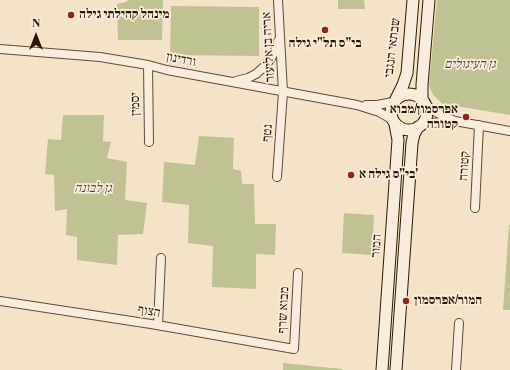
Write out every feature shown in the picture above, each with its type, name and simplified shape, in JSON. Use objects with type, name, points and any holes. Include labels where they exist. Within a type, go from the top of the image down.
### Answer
[{"type":"street","name":"אריה בן אליעזר","points":[[278,0],[284,92]]},
{"type":"street","name":"שבתאי הנגבי","points":[[395,100],[403,85],[407,73],[413,0]]},
{"type":"street","points":[[396,370],[412,143],[414,134],[427,115],[427,109],[423,102],[422,85],[429,0]]},
{"type":"street","points":[[234,82],[256,74],[266,65],[276,49],[280,32]]},
{"type":"street","name":"ורדינון","points":[[0,49],[100,57],[148,65],[167,70],[357,105],[379,112],[394,122]]},
{"type":"street","name":"יסמין","points":[[148,65],[149,142]]},
{"type":"street","name":"נטף","points":[[277,177],[284,92]]},
{"type":"street","points":[[455,121],[420,126],[408,130],[399,127],[394,122],[391,111],[395,100],[406,94],[412,94],[417,96],[443,116],[455,121],[510,130]]},
{"type":"street","name":"ורדינון","points":[[357,105],[377,105],[395,100]]},
{"type":"street","name":"המור","points":[[382,370],[398,140],[394,122]]},
{"type":"street","name":"קטורה","points":[[475,208],[479,125]]},
{"type":"street","points":[[158,325],[161,258]]},
{"type":"street","name":"מבוא שרף","points":[[294,349],[298,273]]},
{"type":"street","name":"הצוף","points":[[0,301],[158,325],[294,349]]},
{"type":"street","points":[[456,370],[459,322]]},
{"type":"green space","points":[[128,0],[163,0],[162,40],[118,40],[117,4]]},
{"type":"green space","points":[[338,0],[364,0],[365,9],[338,9]]},
{"type":"green space","name":"גן העיגולים","points":[[437,0],[510,0],[510,115],[443,104],[433,95],[429,85]]},
{"type":"green space","points":[[171,6],[259,7],[259,56],[170,55]]},
{"type":"green space","name":"גן לבונה","points":[[63,115],[104,115],[103,141],[111,142],[107,158],[127,162],[125,200],[147,203],[143,234],[118,235],[117,265],[77,260],[77,237],[66,235],[67,209],[55,211],[54,175],[45,174],[48,139],[61,140]]},
{"type":"green space","points":[[199,136],[234,138],[233,169],[241,171],[242,184],[254,184],[255,224],[276,224],[275,255],[256,254],[256,289],[212,287],[213,246],[188,243],[189,205],[162,202],[164,162],[195,165]]},
{"type":"green space","points":[[344,213],[374,215],[372,255],[342,253]]},
{"type":"green space","points":[[509,225],[510,310],[503,310]]},
{"type":"green space","points":[[283,363],[342,369],[342,370],[283,370]]},
{"type":"place","name":"מינהל קהילתי גילה","points":[[71,15]]},
{"type":"place","name":"בי\"ס תל\"י גילה","points":[[325,30]]},
{"type":"place","name":"אפרסמון/מבוא קטורה","points":[[466,117]]},
{"type":"place","name":"בי\"ס גילה א'","points":[[351,175]]},
{"type":"place","name":"המור/אפרסמון","points":[[406,301]]}]
